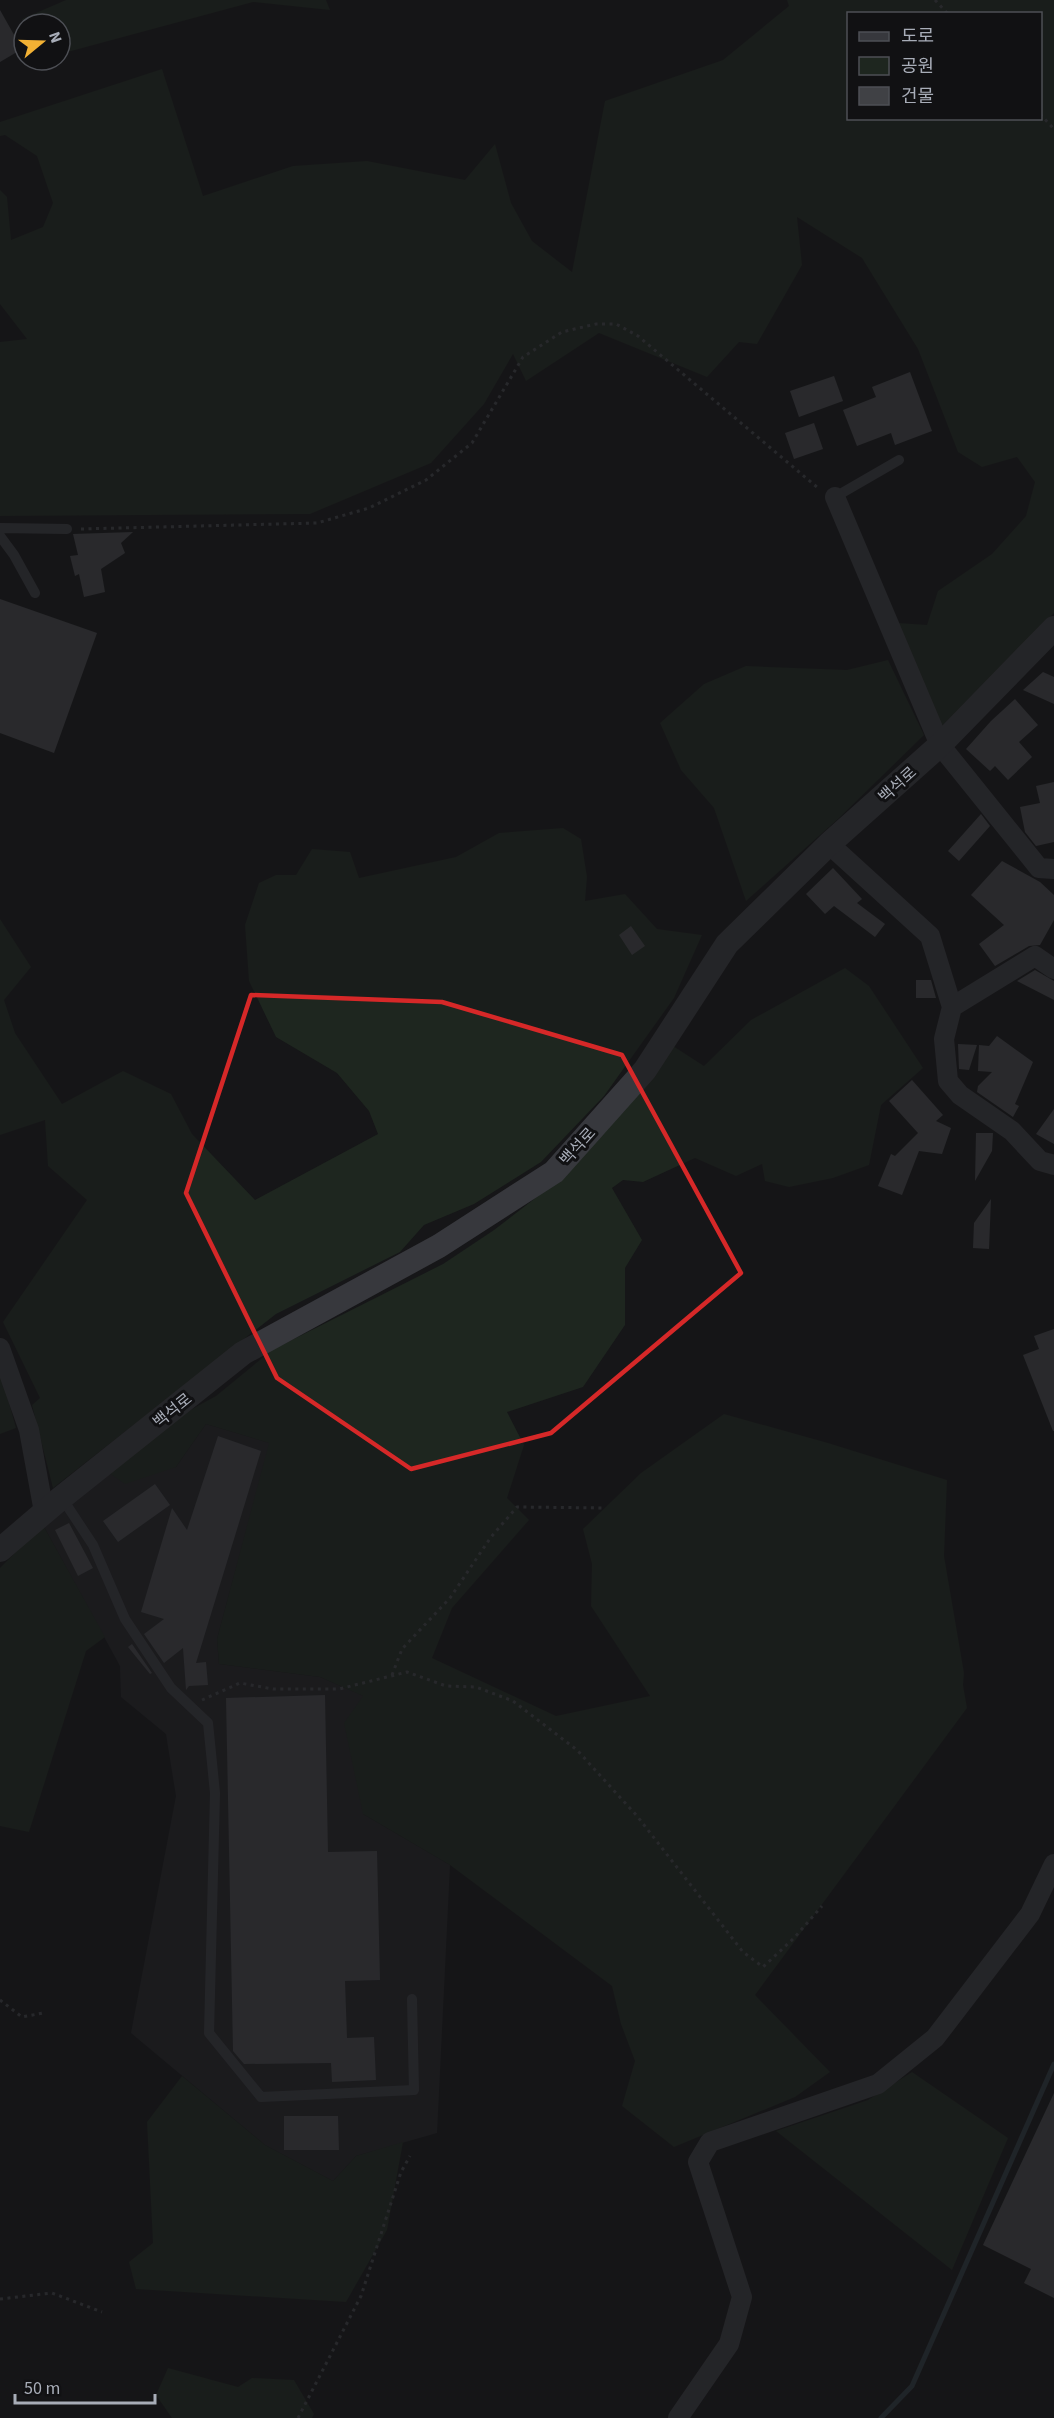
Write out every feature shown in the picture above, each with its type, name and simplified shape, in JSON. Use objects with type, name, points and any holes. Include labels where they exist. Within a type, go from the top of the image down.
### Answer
[{"type":"street","points":[[835,497],[940,745],[1039,868],[1054,869]]},
{"type":"street","name":"백석로","points":[[0,1550],[243,1353],[439,1246],[554,1172],[645,1070],[727,944],[829,844],[940,745],[1054,628]]},
{"type":"street","points":[[829,844],[930,936],[952,1007],[944,1039],[948,1081],[960,1095],[1012,1131],[1040,1161],[1054,1165]]},
{"type":"street","points":[[952,1007],[1035,956],[1054,969]]},
{"type":"street","points":[[0,1348],[53,1505]]},
{"type":"street","points":[[678,2418],[729,2344],[742,2297],[698,2162],[710,2142],[878,2084],[927,2045],[935,2038],[1030,1914],[1054,1864]]},
{"type":"lane","points":[[835,497],[899,460]]},
{"type":"lane","points":[[0,528],[67,529]]},
{"type":"lane","points":[[0,536],[14,555],[35,593]]},
{"type":"lane","points":[[53,1505],[93,1545],[125,1619],[171,1688],[207,1723],[215,1793],[209,2033],[261,2097],[414,2090],[412,1999]]},
{"type":"path","points":[[935,0],[946,12]]},
{"type":"path","points":[[1042,115],[1054,129]]},
{"type":"path","points":[[67,529],[317,523],[369,508],[426,480],[472,443],[523,357],[562,332],[596,324],[616,324],[638,336],[815,486],[835,497]]},
{"type":"path","points":[[392,1675],[402,1648],[450,1598],[491,1537],[517,1507],[605,1508]]},
{"type":"path","points":[[189,1705],[240,1683],[273,1689],[339,1689],[407,1672],[446,1686],[476,1688],[513,1701],[577,1749],[637,1816],[743,1952],[763,1967],[794,1938],[822,1906]]},
{"type":"path","points":[[0,2000],[22,2017],[43,2013]]},
{"type":"path","points":[[298,2418],[361,2296],[401,2172],[410,2156]]},
{"type":"path","points":[[0,2299],[52,2293],[102,2312]]},
{"type":"highlighted area","points":[[251,995],[442,1002],[622,1055],[741,1273],[551,1433],[411,1469],[277,1378],[186,1193]]},
{"type":"shaded area","points":[[206,1424],[270,1443],[217,1639],[219,1664],[320,1677],[364,1696],[363,1814],[450,1865],[437,2133],[356,2156],[333,2181],[265,2145],[131,2033],[176,1796],[166,1734],[121,1697],[120,1666],[43,1525],[109,1473],[176,1467]]},
{"type":"green space","points":[[66,0],[326,0],[330,10],[253,2],[72,51],[72,12],[38,12]]},
{"type":"green space","points":[[787,0],[1054,0],[1054,613],[942,726],[898,623],[927,625],[938,591],[992,554],[1026,516],[1035,482],[1017,457],[982,467],[958,452],[918,349],[862,258],[797,217],[802,265],[757,344],[739,342],[707,377],[599,333],[526,381],[513,354],[484,404],[431,463],[310,514],[0,516],[0,342],[27,339],[0,304],[0,190],[7,197],[11,240],[43,227],[53,203],[37,156],[5,135],[0,136],[0,122],[162,69],[203,196],[293,166],[367,161],[465,180],[495,144],[511,203],[532,241],[572,272],[605,101],[723,60],[789,6]]},
{"type":"green space","points":[[888,660],[924,735],[838,819],[746,901],[714,808],[681,770],[660,723],[704,684],[746,666],[847,670]]},
{"type":"green space","points":[[563,828],[581,839],[587,877],[585,901],[625,894],[657,929],[702,935],[674,998],[604,1096],[541,1162],[474,1204],[424,1225],[400,1252],[276,1314],[53,1488],[32,1405],[40,1398],[3,1322],[87,1200],[48,1166],[45,1120],[0,1135],[0,919],[31,967],[4,1000],[15,1033],[62,1104],[123,1071],[171,1094],[192,1134],[255,1200],[378,1134],[369,1111],[337,1073],[276,1037],[249,981],[245,925],[259,883],[276,875],[296,875],[312,849],[350,852],[359,878],[456,857],[499,833]]},
{"type":"green space","points":[[845,968],[869,986],[923,1068],[881,1105],[869,1165],[833,1178],[789,1187],[765,1181],[762,1164],[736,1176],[695,1158],[643,1182],[623,1180],[612,1188],[642,1240],[625,1268],[625,1325],[583,1387],[507,1412],[524,1445],[507,1498],[529,1520],[452,1608],[432,1658],[556,1716],[650,1696],[591,1606],[592,1564],[583,1529],[641,1473],[724,1414],[947,1480],[944,1556],[964,1673],[963,1685],[967,1708],[755,1995],[830,2072],[795,2097],[674,2147],[622,2106],[635,2061],[621,2024],[612,1986],[450,1865],[363,1814],[344,1723],[363,1696],[320,1677],[219,1664],[217,1639],[269,1443],[206,1424],[176,1467],[125,1484],[109,1473],[183,1414],[216,1396],[272,1350],[443,1264],[494,1230],[564,1176],[673,1046],[704,1066],[751,1020]]},
{"type":"green space","points":[[0,1370],[16,1428],[0,1434]]},
{"type":"green space","points":[[43,1525],[105,1637],[86,1651],[29,1832],[0,1826],[0,1568]]},
{"type":"green space","points":[[912,2072],[1008,2138],[952,2270],[776,2131],[868,2100]]},
{"type":"green space","points":[[182,2076],[265,2145],[333,2181],[356,2156],[403,2142],[387,2230],[346,2302],[136,2289],[129,2262],[153,2243],[147,2122]]},
{"type":"green space","points":[[168,2368],[238,2387],[252,2378],[294,2380],[314,2414],[312,2418],[172,2418],[156,2395]]},
{"type":"building","points":[[0,10],[12,31],[12,55],[0,62]]},
{"type":"building","points":[[910,372],[932,431],[895,445],[891,433],[857,446],[843,410],[876,397],[872,387]]},
{"type":"building","points":[[834,376],[843,401],[799,417],[790,391]]},
{"type":"building","points":[[814,423],[823,449],[794,459],[785,433]]},
{"type":"building","points":[[133,532],[121,543],[125,553],[101,569],[105,592],[84,597],[79,574],[75,576],[70,556],[78,555],[73,534]]},
{"type":"building","points":[[0,599],[97,633],[54,753],[0,733]]},
{"type":"building","points":[[1043,672],[1054,677],[1054,704],[1023,690]]},
{"type":"building","points":[[1015,699],[1038,725],[1019,742],[1032,757],[1008,780],[995,766],[990,771],[966,749]]},
{"type":"building","points":[[1054,782],[1054,842],[1036,846],[1025,832],[1020,807],[1040,803],[1036,786]]},
{"type":"building","points":[[981,814],[990,826],[959,861],[948,851]]},
{"type":"building","points":[[1002,861],[1040,882],[1054,895],[1054,920],[1040,945],[1029,946],[995,966],[979,944],[1004,925],[971,895]]},
{"type":"building","points":[[833,868],[862,899],[857,903],[885,924],[875,937],[834,906],[825,914],[806,894]]},
{"type":"building","points":[[631,926],[645,946],[632,955],[619,935]]},
{"type":"building","points":[[1035,970],[1054,981],[1054,1000],[1017,981]]},
{"type":"building","points":[[916,980],[931,980],[936,998],[916,998]]},
{"type":"building","points":[[997,1036],[1033,1062],[1015,1104],[1019,1106],[1013,1117],[977,1092],[978,1086],[992,1072],[978,1071],[979,1045],[989,1046]]},
{"type":"building","points":[[958,1044],[977,1045],[969,1070],[959,1069]]},
{"type":"building","points":[[912,1080],[943,1115],[936,1121],[951,1128],[942,1154],[919,1151],[902,1195],[878,1186],[891,1154],[895,1156],[918,1133],[889,1101]]},
{"type":"building","points":[[1054,1109],[1054,1144],[1036,1134]]},
{"type":"building","points":[[976,1133],[993,1133],[992,1151],[975,1181]]},
{"type":"building","points":[[991,1199],[989,1249],[973,1248],[974,1223]]},
{"type":"building","points":[[1054,1329],[1053,1431],[1023,1355],[1039,1349],[1034,1336]]},
{"type":"building","points":[[218,1436],[261,1451],[196,1663],[206,1662],[208,1685],[189,1686],[186,1690],[183,1648],[164,1663],[144,1634],[164,1619],[141,1612],[172,1508],[187,1530]]},
{"type":"building","points":[[155,1484],[170,1505],[118,1542],[103,1521]]},
{"type":"building","points":[[69,1523],[93,1568],[78,1576],[55,1530]]},
{"type":"building","points":[[132,1644],[152,1673],[150,1674],[128,1647]]},
{"type":"building","points":[[325,1695],[328,1852],[377,1851],[380,1980],[345,1981],[347,2038],[374,2037],[376,2080],[332,2082],[331,2063],[244,2064],[233,2051],[226,1698]]},
{"type":"building","points":[[1054,2093],[1054,2298],[1024,2283],[1031,2269],[983,2245]]},
{"type":"building","points":[[284,2116],[338,2116],[339,2150],[284,2150]]},
{"type":"waterway","points":[[881,2418],[912,2386],[1054,2064]]}]
